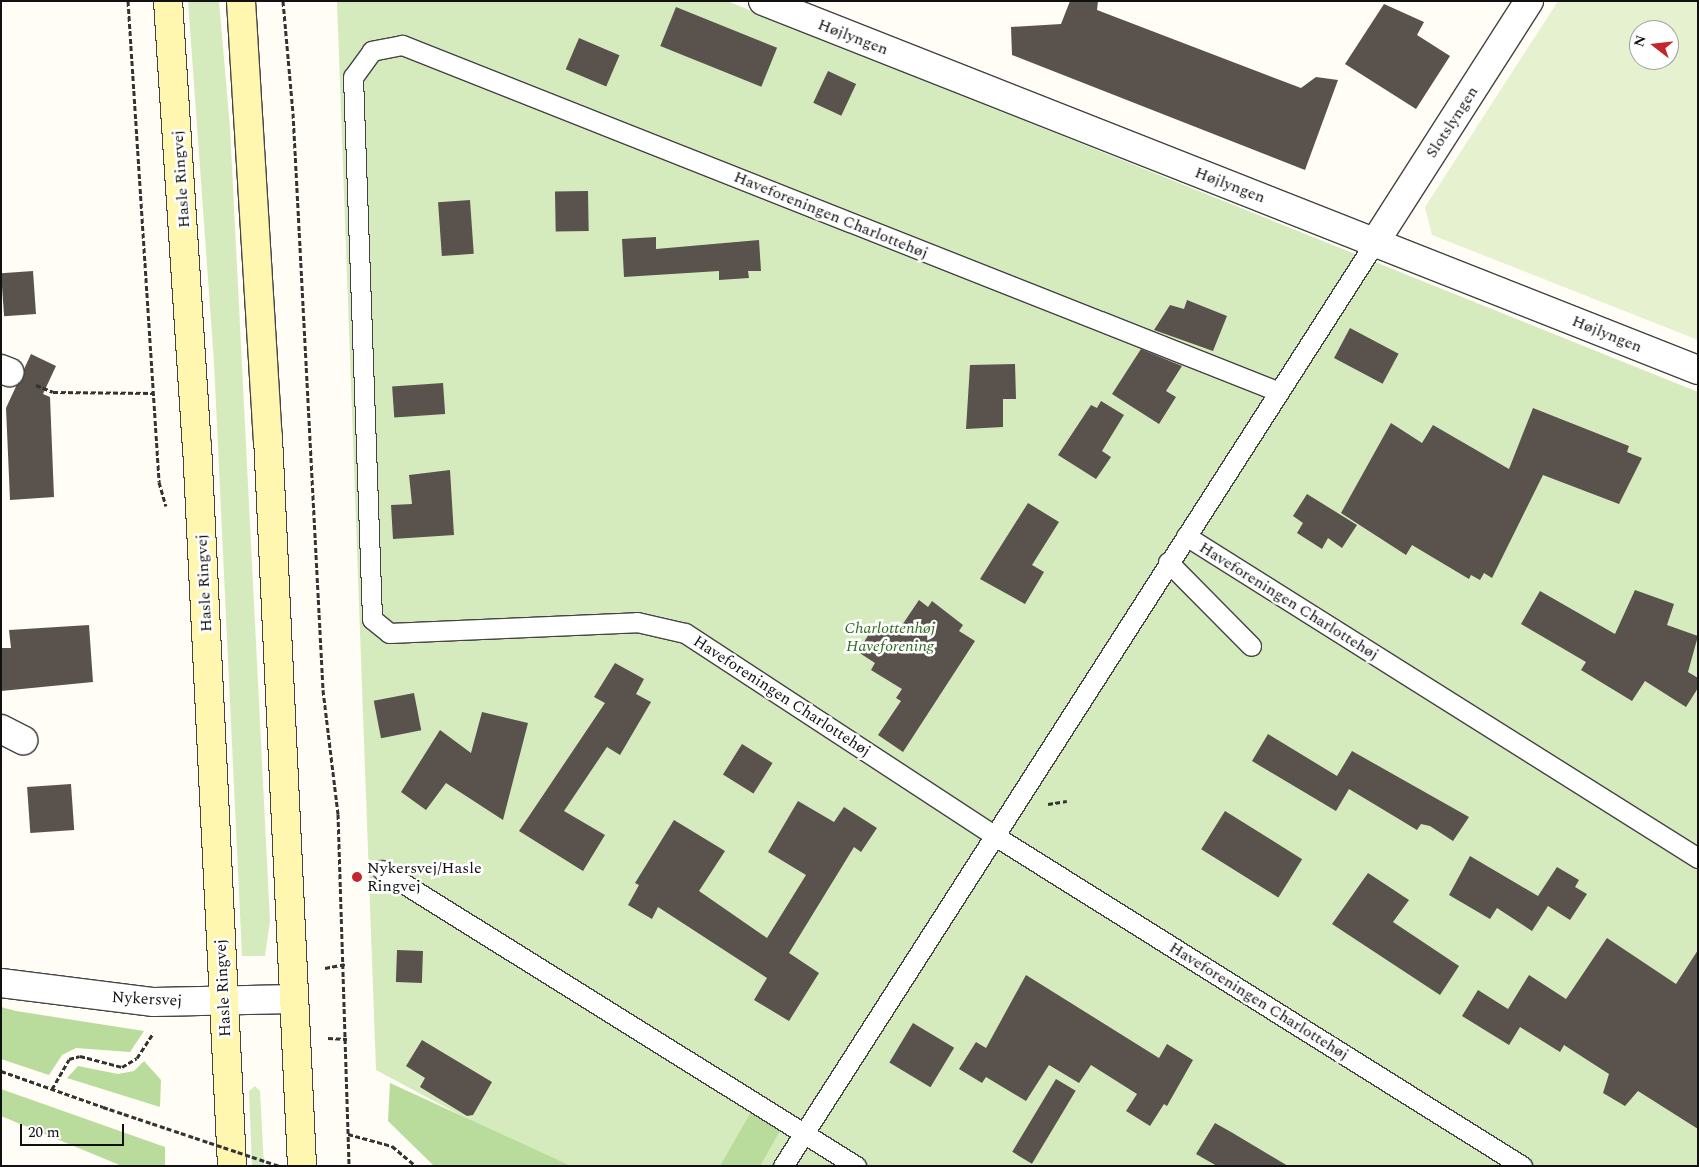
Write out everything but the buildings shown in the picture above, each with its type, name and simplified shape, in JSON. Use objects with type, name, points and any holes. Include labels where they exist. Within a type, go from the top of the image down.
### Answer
[{"type":"main road","name":"Hasle Ringvej","points":[[168,1],[197,444],[232,1166]]},
{"type":"main road","points":[[241,1],[268,427],[302,1166]]},
{"type":"street","name":"Højlyngen","points":[[763,1],[1698,370]]},
{"type":"street","name":"Slotslyngen","points":[[1375,242],[1529,1]]},
{"type":"street","name":"Nykersvej","points":[[1,983],[154,1002],[294,1000]]},
{"type":"lane","name":"Haveforeningen Charlottehøj","points":[[1277,391],[402,45],[383,45],[360,63],[353,77],[352,109],[372,619],[388,633],[637,622],[685,633],[995,836],[1522,1166]]},
{"type":"lane","name":"Haveforeningen Charlottehøj","points":[[783,1166],[1277,391],[1375,242]]},
{"type":"lane","name":"Haveforeningen Charlottehøj","points":[[1186,536],[1698,858]]},
{"type":"lane","points":[[1168,562],[1251,646]]},
{"type":"lane","points":[[382,870],[856,1166]]},
{"type":"path","points":[[128,1],[160,482],[168,515]]},
{"type":"path","points":[[283,1],[294,123],[323,690],[338,814],[349,1166]]},
{"type":"path","points":[[5,370],[53,392],[154,393]]},
{"type":"path","points":[[52,1089],[69,1059],[80,1056],[122,1068],[138,1058],[154,1030]]},
{"type":"path","points":[[1,1071],[279,1166]]},
{"type":"path","points":[[348,1134],[392,1146],[416,1166]]},
{"type":"green space","points":[[188,1],[219,1],[230,128],[270,921],[265,956],[242,956],[214,362]]},
{"type":"green space","name":"Charlottenhøj Haveforening","points":[[337,1],[727,1],[1698,392],[1698,1166],[555,1166],[376,1070]]},
{"type":"green space","points":[[1558,1],[1698,1],[1698,340],[1432,235],[1425,207]]},
{"type":"green space","points":[[1,1007],[144,1031],[130,1052],[76,1048],[62,1055],[49,1075],[1,1059]]},
{"type":"green space","points":[[144,1061],[161,1080],[160,1107],[67,1078],[78,1066],[118,1074],[134,1071]]},
{"type":"green space","points":[[390,1083],[571,1166],[434,1166],[388,1121]]},
{"type":"green space","points":[[255,1086],[260,1091],[264,1166],[252,1166],[249,1091]]},
{"type":"green space","points":[[1,1089],[165,1147],[165,1166],[122,1166],[1,1116]]},
{"type":"green space","points":[[751,1112],[780,1131],[760,1166],[720,1166]]},
{"type":"place","name":"Nykersvej/Hasle Ringvej","points":[[357,877]]}]
